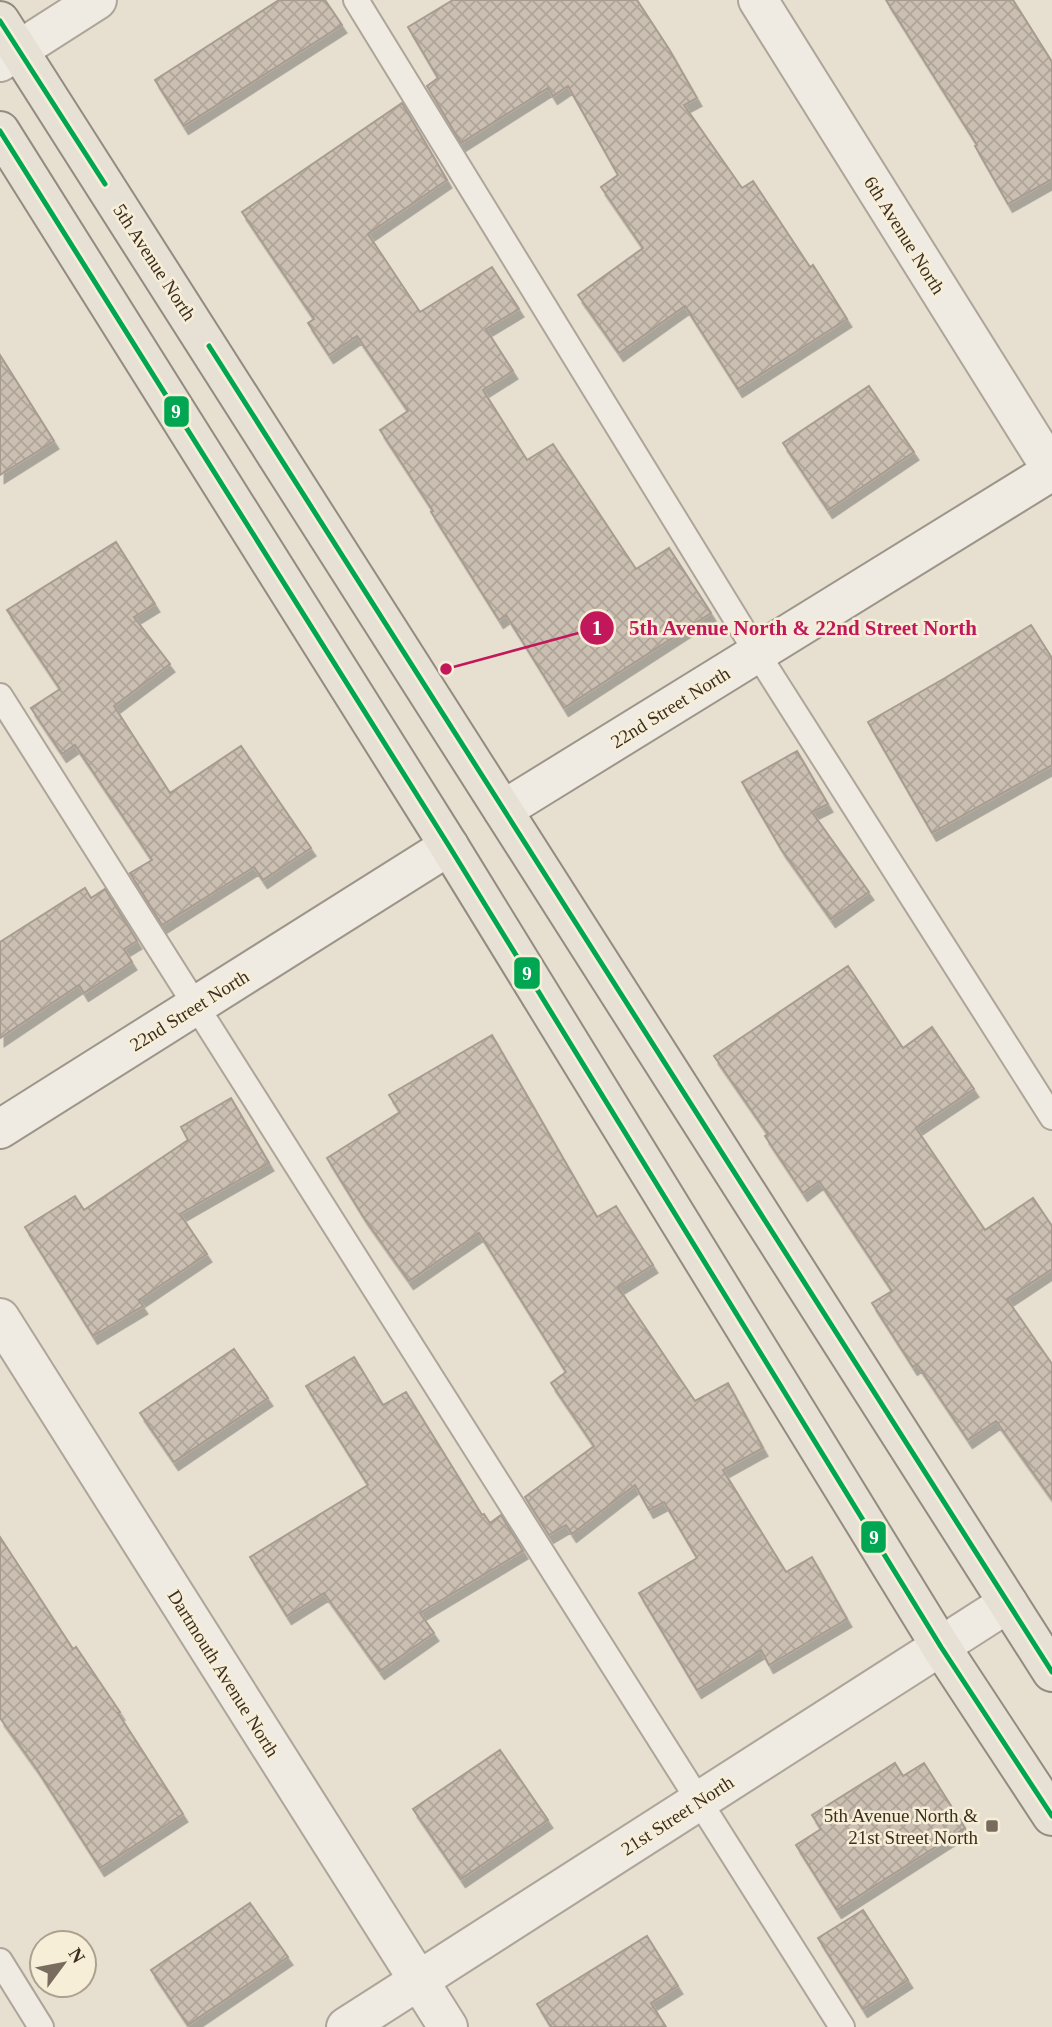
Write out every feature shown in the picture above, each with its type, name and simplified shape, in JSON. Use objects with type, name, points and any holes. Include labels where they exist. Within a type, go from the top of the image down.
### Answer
[{"type":"main road","name":"5th Avenue North","points":[[6,45],[503,810],[1052,1672]]},
{"type":"main road","points":[[0,131],[449,846],[940,1647],[1052,1815]]},
{"type":"street","points":[[6,45],[97,0]]},
{"type":"street","name":"6th Avenue North","points":[[758,0],[1052,470]]},
{"type":"street","name":"22nd Street North","points":[[503,810],[1052,470]]},
{"type":"street","name":"22nd Street North","points":[[0,1129],[449,846]]},
{"type":"street","name":"Dartmouth Avenue North","points":[[0,1318],[448,2027]]},
{"type":"street","name":"21st Street North","points":[[346,2027],[1009,1603]]},
{"type":"lane","points":[[356,0],[757,653],[1052,1117]]},
{"type":"lane","points":[[0,696],[842,2027]]},
{"type":"lane","points":[[0,1961],[41,2027]]},
{"type":"building","points":[[279,0],[325,0],[342,25],[184,126],[155,80]]},
{"type":"building","points":[[453,0],[637,0],[697,98],[684,105],[742,188],[753,181],[810,267],[813,265],[847,319],[738,389],[685,306],[619,353],[578,295],[643,248],[601,187],[618,175],[568,86],[553,96],[548,88],[461,143],[427,86],[438,78],[408,27]]},
{"type":"building","points":[[886,0],[1013,0],[1052,62],[1052,179],[1008,204],[975,146],[977,145]]},
{"type":"building","points":[[402,103],[447,180],[368,234],[420,312],[492,267],[519,309],[486,329],[513,371],[483,390],[527,460],[553,444],[636,569],[669,548],[711,613],[564,708],[506,615],[499,620],[380,430],[408,411],[357,336],[329,355],[308,323],[314,319],[242,212]]},
{"type":"building","points":[[0,355],[54,441],[0,475]]},
{"type":"building","points":[[869,386],[914,452],[828,510],[783,443]]},
{"type":"building","points":[[116,542],[155,604],[134,617],[170,664],[114,706],[170,793],[241,746],[311,848],[263,880],[254,867],[162,925],[130,873],[152,860],[75,745],[62,754],[31,708],[60,689],[7,610]]},
{"type":"building","points":[[1031,625],[1052,658],[1052,765],[932,833],[868,722]]},
{"type":"building","points":[[797,751],[828,804],[812,812],[869,892],[831,919],[781,849],[742,782]]},
{"type":"building","points":[[85,888],[91,898],[105,889],[137,941],[124,949],[132,962],[84,993],[79,985],[0,1038],[0,942]]},
{"type":"building","points":[[848,966],[903,1048],[932,1027],[974,1089],[916,1128],[985,1230],[1033,1198],[1052,1226],[1052,1269],[1007,1299],[1052,1364],[1052,1499],[996,1421],[968,1440],[917,1364],[913,1367],[872,1303],[892,1291],[819,1181],[803,1193],[765,1136],[768,1134],[714,1056]]},
{"type":"building","points":[[492,1035],[597,1217],[616,1206],[653,1265],[618,1287],[695,1401],[728,1383],[763,1448],[723,1470],[786,1572],[812,1557],[847,1619],[769,1665],[761,1650],[697,1690],[639,1593],[697,1558],[664,1502],[649,1510],[635,1485],[572,1534],[566,1525],[549,1535],[525,1497],[594,1446],[551,1383],[566,1372],[479,1233],[409,1281],[364,1218],[327,1158],[400,1112],[389,1095]]},
{"type":"building","points":[[231,1098],[269,1163],[180,1214],[207,1254],[139,1300],[143,1306],[93,1336],[25,1227],[75,1196],[84,1210],[188,1140],[181,1127]]},
{"type":"building","points":[[234,1349],[268,1398],[174,1462],[140,1413]]},
{"type":"building","points":[[354,1357],[383,1405],[406,1392],[482,1515],[484,1514],[490,1523],[501,1515],[523,1551],[420,1613],[434,1633],[380,1671],[324,1593],[287,1616],[250,1557],[368,1485],[306,1386]]},
{"type":"building","points":[[0,1537],[73,1649],[76,1647],[120,1712],[118,1713],[183,1814],[100,1868],[36,1768],[0,1718]]},
{"type":"building","points":[[500,1750],[548,1820],[461,1879],[413,1809]]},
{"type":"building","points":[[895,1763],[903,1776],[924,1763],[965,1828],[837,1910],[796,1845],[821,1829],[812,1815]]},
{"type":"building","points":[[250,1903],[288,1957],[188,2025],[151,1970]]},
{"type":"building","points":[[863,1910],[908,1980],[863,2009],[818,1938]]},
{"type":"building","points":[[647,1936],[678,1986],[651,2003],[666,2027],[551,2027],[537,2004]]},
{"type":"transit line","name":"9","points":[[0,21],[105,184]]},
{"type":"transit line","name":"9","points":[[0,131],[449,846],[941,1647],[1052,1816]]},
{"type":"transit line","name":"9","points":[[209,346],[1052,1672]]},
{"type":"place","name":"5th Avenue North & 22nd Street North","points":[[446,669]]},
{"type":"place","name":"5th Avenue North & 21st Street North","points":[[992,1826]]}]
